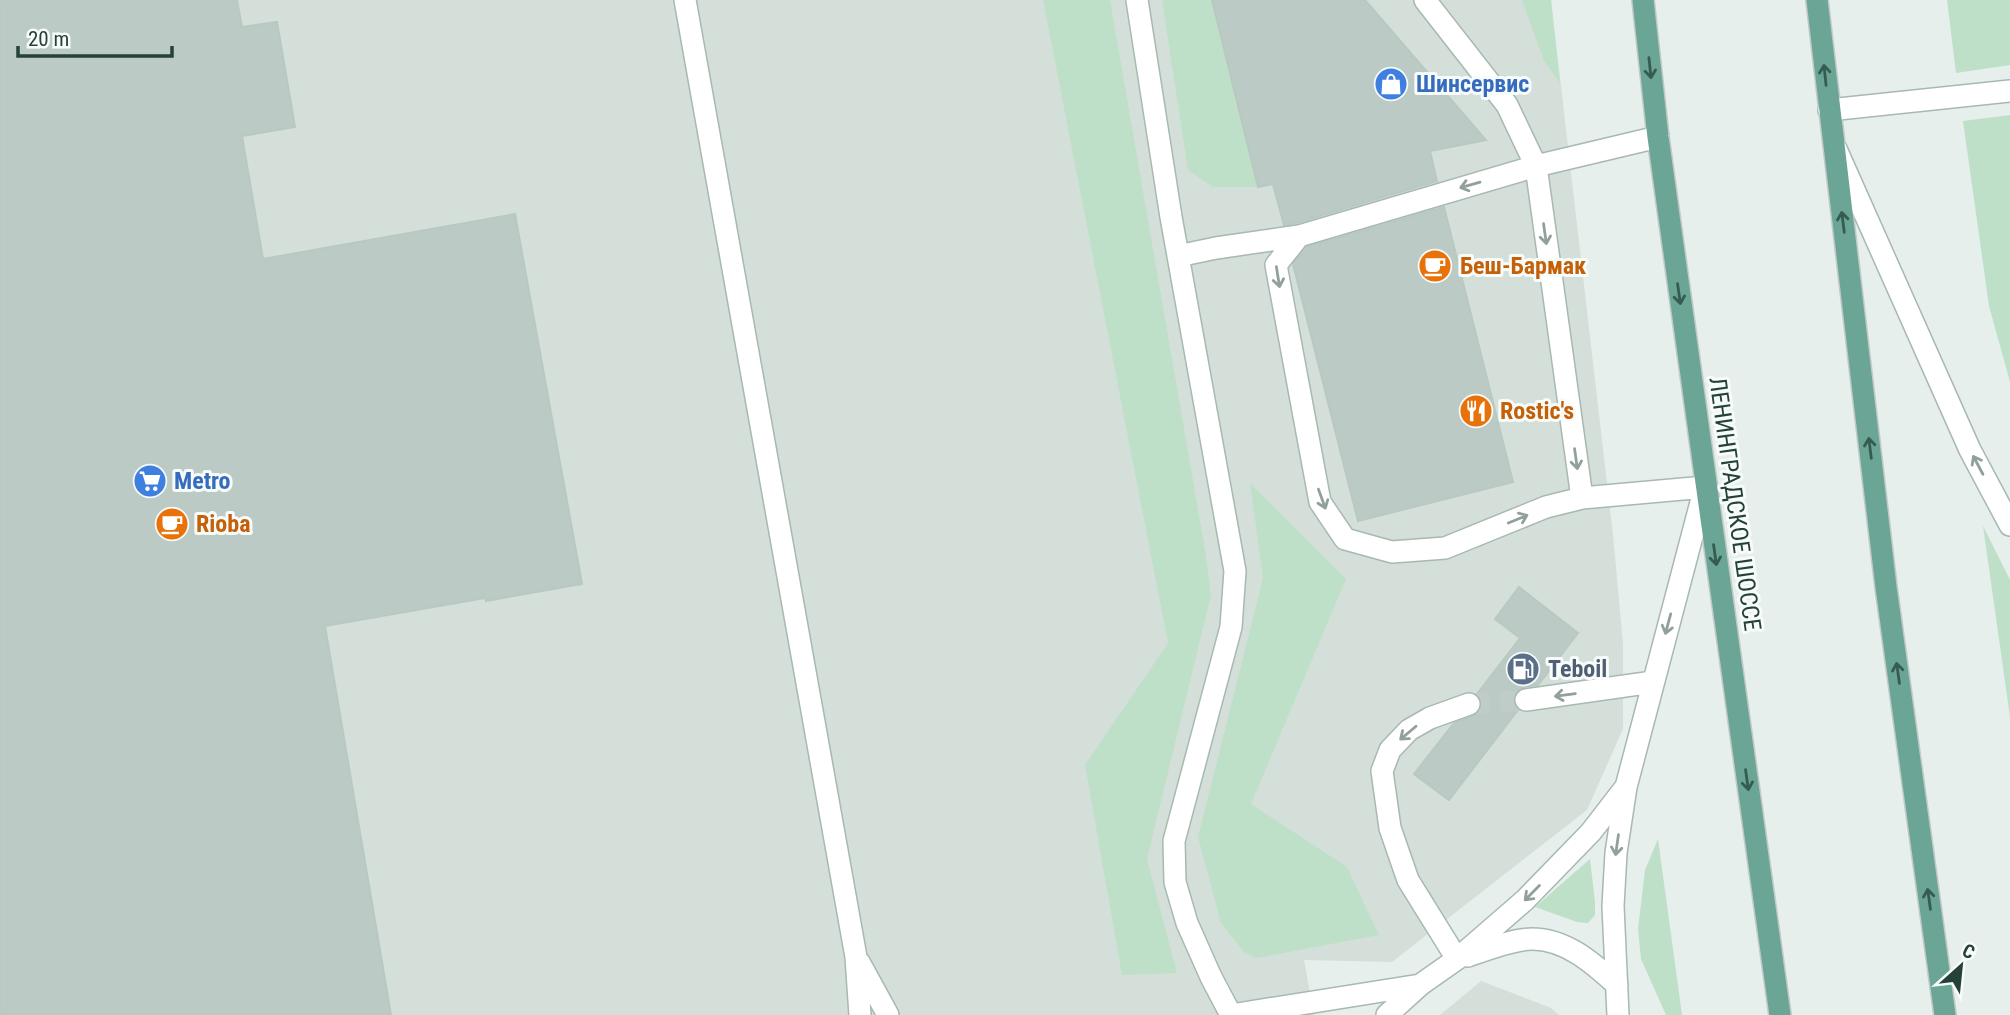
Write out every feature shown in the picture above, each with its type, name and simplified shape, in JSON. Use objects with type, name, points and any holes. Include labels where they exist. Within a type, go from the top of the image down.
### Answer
[{"type":"main road","name":"ЛЕНИНГРАДСКОЕ ШОССЕ","points":[[1643,0],[1658,137],[1705,487],[1780,1015]]},
{"type":"main road","points":[[1817,0],[1886,587],[1945,1015]]},
{"type":"street","points":[[685,0],[856,957],[860,1015]]},
{"type":"street","points":[[1137,0],[1178,257],[1235,571],[1231,627],[1174,841],[1175,882],[1187,923],[1230,1015],[1420,985]]},
{"type":"street","points":[[1425,0],[1507,105],[1536,166],[1582,498]]},
{"type":"street","points":[[1829,110],[2010,90]]},
{"type":"street","points":[[1178,257],[1216,248],[1299,236],[1536,166],[1658,137]]},
{"type":"street","points":[[1833,143],[1970,450],[2010,525]]},
{"type":"street","points":[[1299,236],[1276,265],[1320,502],[1345,539],[1392,552],[1445,548],[1546,508],[1582,498],[1705,487],[1626,787],[1616,853],[1613,906],[1618,1015]]},
{"type":"street","points":[[1526,700],[1653,682]]},
{"type":"street","points":[[1457,959],[1408,880],[1390,828],[1382,771],[1390,750],[1409,730],[1430,718],[1469,704]]},
{"type":"street","points":[[1387,1015],[1525,900],[1591,832],[1626,787]]},
{"type":"street","points":[[1457,959],[1531,939],[1562,945],[1591,961],[1617,985]]},
{"type":"street","points":[[856,957],[888,1015]]},
{"type":"shaded area","points":[[0,0],[1551,0],[1613,535],[1623,644],[1623,729],[1587,810],[1392,962],[1304,960],[1314,1015],[0,1015]]},
{"type":"shaded area","points":[[1481,981],[1551,1008],[1559,1015],[1440,1015]]},
{"type":"green space","points":[[1043,0],[1110,0],[1205,550],[1211,595],[1147,859],[1177,973],[1122,975],[1085,765],[1168,643]]},
{"type":"green space","points":[[1162,0],[1212,0],[1258,187],[1213,187],[1188,170]]},
{"type":"green space","points":[[1522,0],[1551,0],[1560,83],[1544,61]]},
{"type":"green space","points":[[1947,0],[2010,0],[2010,65],[1956,73]]},
{"type":"green space","points":[[2010,115],[2010,382],[1989,306],[1963,121]]},
{"type":"green space","points":[[1250,483],[1346,579],[1251,804],[1347,867],[1379,935],[1256,958],[1244,952],[1221,923],[1198,837],[1263,578]]},
{"type":"green space","points":[[1983,526],[2010,580],[2010,717]]},
{"type":"green space","points":[[1658,839],[1682,1015],[1666,1015],[1641,959],[1638,929],[1645,870]]},
{"type":"green space","points":[[1590,859],[1595,915],[1588,923],[1577,922],[1535,907]]},
{"type":"building","name":"Metro","points":[[0,0],[237,0],[242,27],[277,22],[295,127],[242,136],[263,259],[515,214],[582,584],[325,626],[391,1015],[0,1015]]},
{"type":"building","points":[[1212,0],[1365,0],[1486,140],[1430,151],[1437,181],[1284,225],[1273,184],[1258,187]]},
{"type":"building","points":[[1444,207],[1513,482],[1358,521],[1293,264],[1307,247]]},
{"type":"building","name":"Teboil","points":[[1519,587],[1578,633],[1538,685],[1517,690],[1513,701],[1518,710],[1449,800],[1414,774],[1454,723],[1479,712],[1482,706],[1477,694],[1520,638],[1495,619]]},
{"type":"tunnel","points":[[1469,704],[1526,700]]},
{"type":"place","name":"Шинсервис","points":[[1391,84]]},
{"type":"place","name":"Беш-Бармак","points":[[1435,266]]},
{"type":"place","name":"Rostic's","points":[[1476,411]]},
{"type":"place","name":"Metro","points":[[150,481]]},
{"type":"place","name":"Rioba","points":[[172,524]]},
{"type":"place","name":"Teboil","points":[[1523,669]]}]
